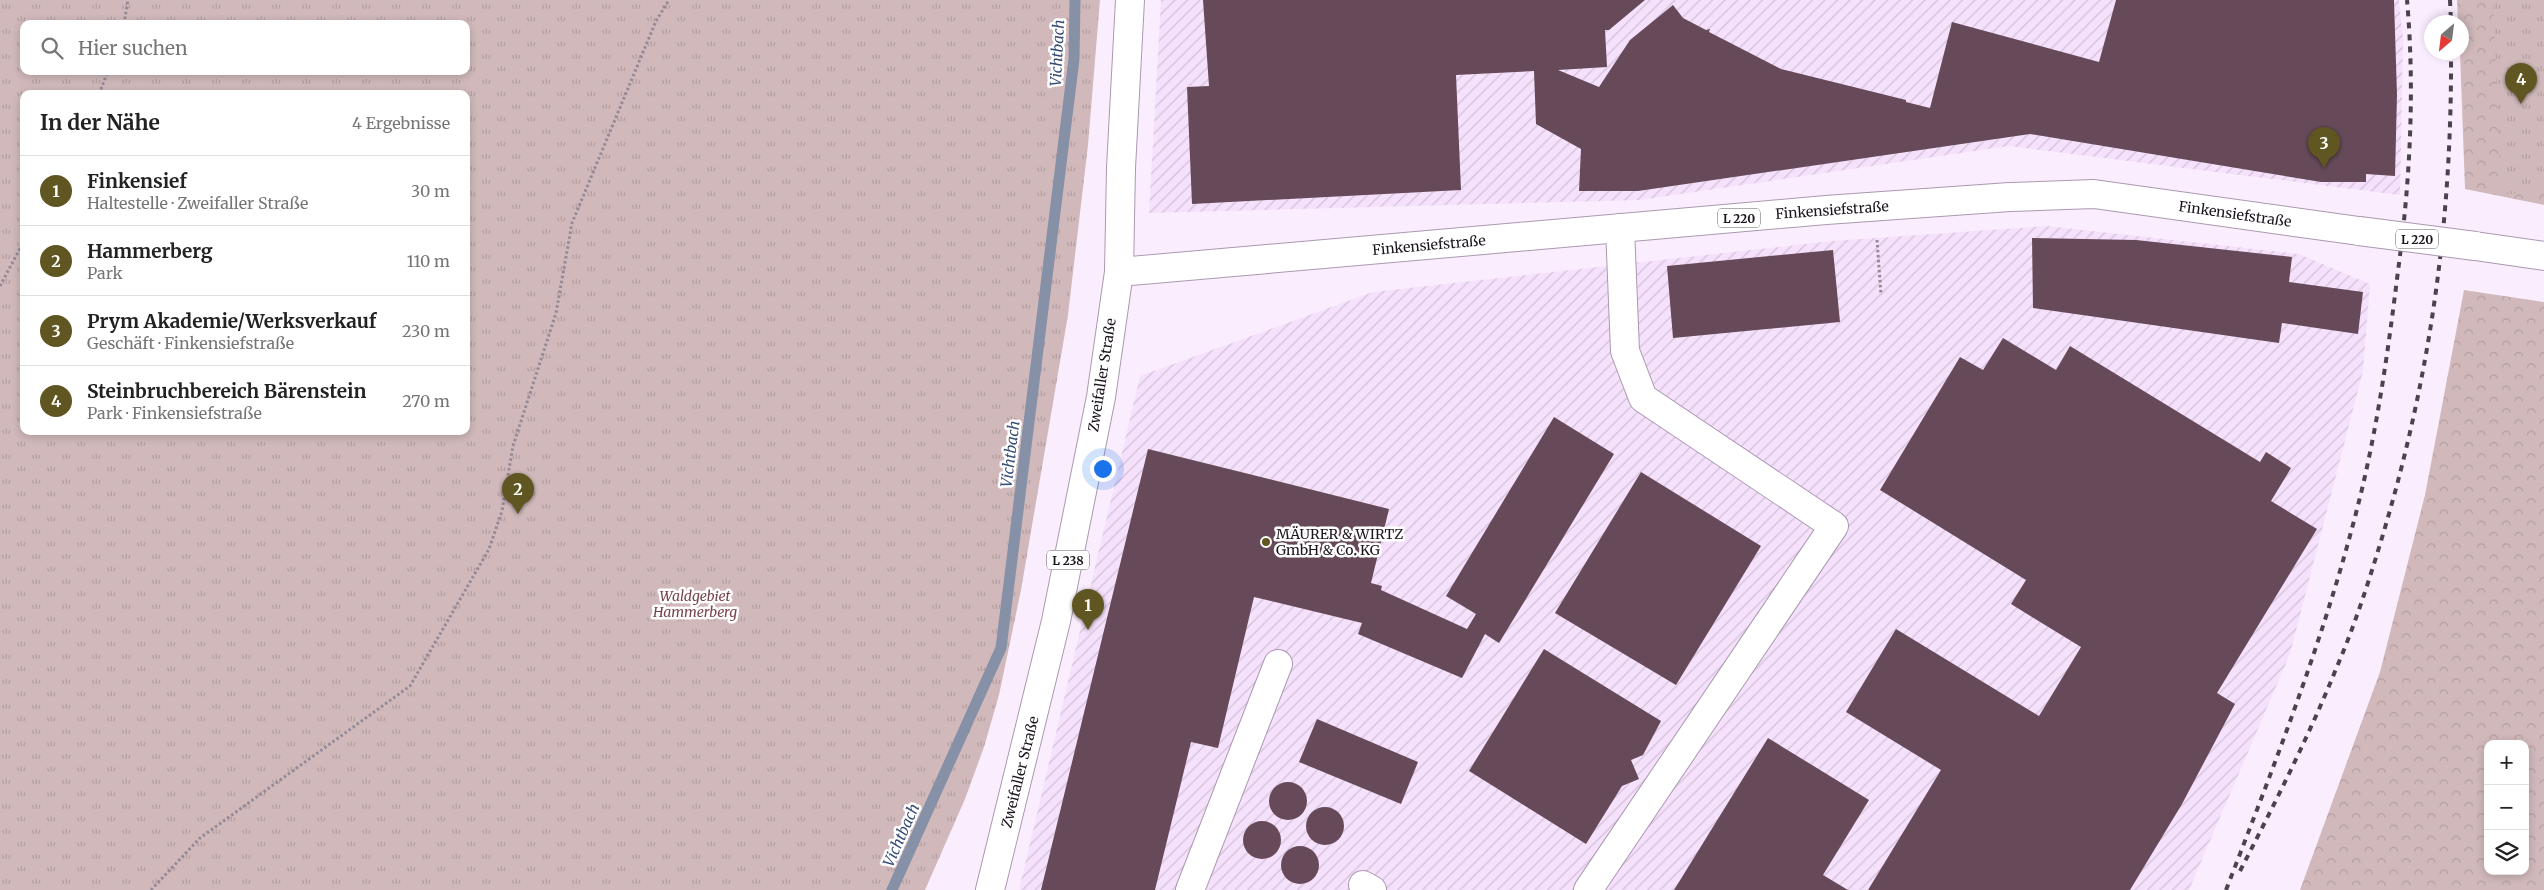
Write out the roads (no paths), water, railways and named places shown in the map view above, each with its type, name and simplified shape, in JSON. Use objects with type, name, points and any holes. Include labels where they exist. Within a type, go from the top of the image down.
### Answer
[{"type":"main road","name":"Zweifaller Straße","points":[[990,890],[1056,621],[1101,397],[1119,272],[1121,168],[1130,0]]},
{"type":"main road","name":"Finkensiefstraße","points":[[1119,272],[1620,228],[2010,197],[2094,194],[2544,256]]},
{"type":"main road","points":[[1588,890],[1834,526],[1643,398],[1625,351],[1620,228]]},
{"type":"main road","points":[[1190,890],[1278,664]]},
{"type":"waterway","name":"Vichtbach","points":[[892,890],[1001,648],[1074,59],[1075,0]]},
{"type":"railway","points":[[2226,890],[2283,741],[2318,641],[2349,540],[2368,462],[2387,353],[2406,204],[2411,102],[2407,0]]},
{"type":"railway","points":[[2450,0],[2451,15]]},
{"type":"railway","points":[[2240,871],[2302,746],[2343,652],[2373,566],[2400,472],[2426,353],[2443,235],[2448,175],[2451,60]]},
{"type":"place","name":"Steinbruchbereich Bärenstein","points":[[2521,104]]},
{"type":"place","name":"Prym Akademie/Werksverkauf","points":[[2324,168]]},
{"type":"place","name":"Hammerberg","points":[[518,514]]},
{"type":"place","name":"MÄURER & WIRTZ GmbH & Co. KG","points":[[1266,542]]},
{"type":"place","name":"Finkensief","points":[[1088,630]]},
{"type":"park label","name":"Waldgebiet Hammerberg","points":[[695,604]]}]
